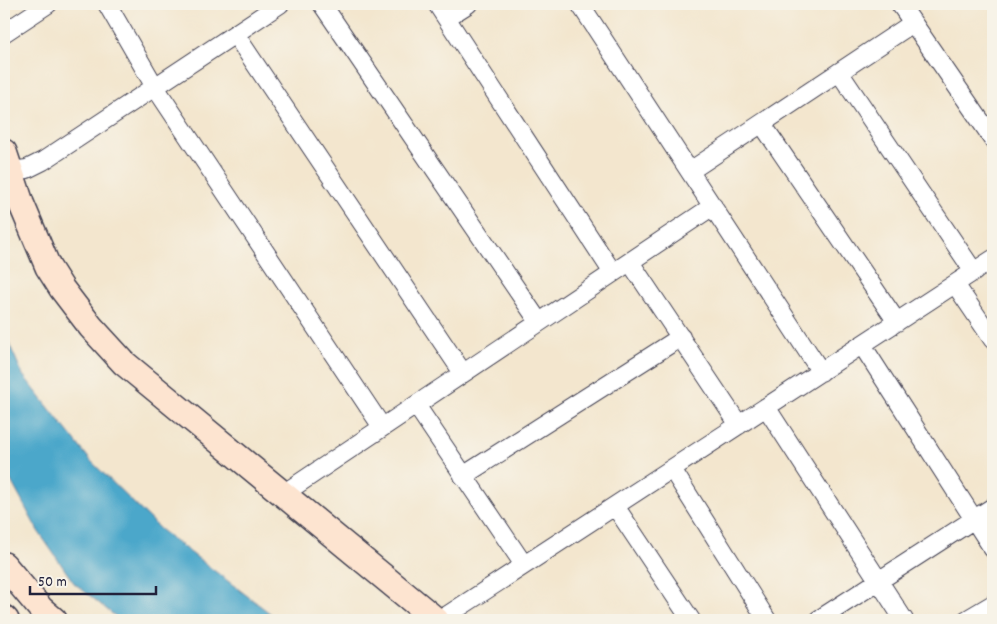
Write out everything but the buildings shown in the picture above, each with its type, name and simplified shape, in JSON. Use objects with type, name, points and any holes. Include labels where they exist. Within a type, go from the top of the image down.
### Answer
[{"type":"street","points":[[4,33],[48,4]]},
{"type":"street","points":[[107,4],[156,87],[382,427]]},
{"type":"street","points":[[7,162],[27,169],[44,161],[280,4]]},
{"type":"street","points":[[322,4],[539,322]]},
{"type":"street","points":[[468,4],[441,11],[613,273]]},
{"type":"street","points":[[580,4],[821,372]]},
{"type":"street","points":[[900,4],[993,139]]},
{"type":"street","points":[[690,172],[913,23]]},
{"type":"street","points":[[235,34],[463,373]]},
{"type":"street","points":[[840,72],[974,272]]},
{"type":"street","points":[[762,124],[897,322]]},
{"type":"street","points":[[7,162],[21,203],[48,267],[91,327],[124,363],[438,620],[524,566],[993,259]]},
{"type":"street","points":[[283,494],[713,206]]},
{"type":"street","points":[[630,262],[739,425]]},
{"type":"street","points":[[955,284],[993,340]]},
{"type":"street","points":[[463,476],[681,337]]},
{"type":"street","points":[[862,345],[993,549]]},
{"type":"street","points":[[416,405],[524,566]]},
{"type":"street","points":[[766,407],[904,620]]},
{"type":"street","points":[[672,468],[767,620]]},
{"type":"street","points":[[615,506],[691,620]]},
{"type":"street","points":[[818,620],[993,507]]},
{"type":"street","points":[[4,565],[41,609],[54,620]]},
{"type":"street","points":[[966,620],[993,604]]},
{"type":"water","points":[[4,332],[23,375],[91,461],[161,530],[279,620],[120,620],[74,583],[38,531],[4,468]]}]
